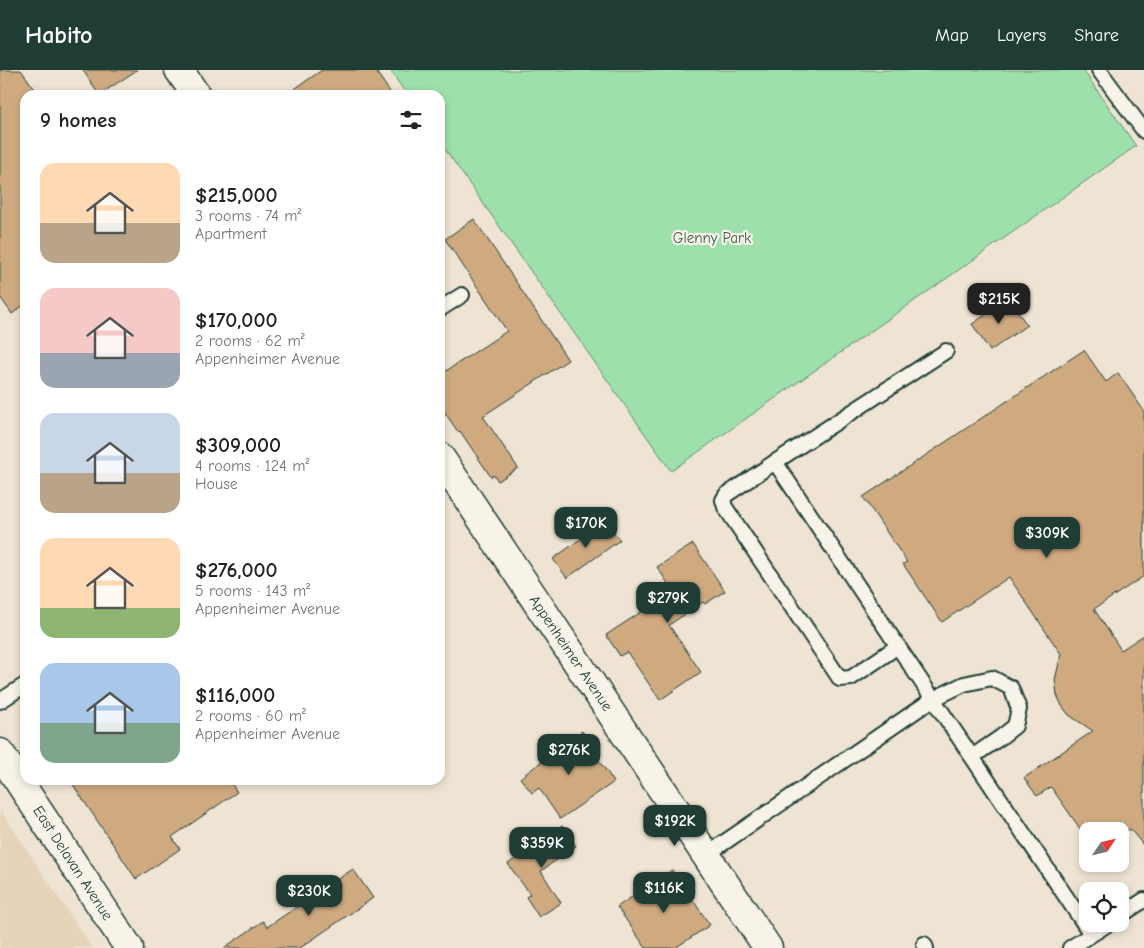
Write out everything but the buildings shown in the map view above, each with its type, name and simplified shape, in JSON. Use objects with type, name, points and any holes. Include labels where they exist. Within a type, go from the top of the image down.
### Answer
[{"type":"street","points":[[179,70],[193,90]]},
{"type":"street","name":"Appenheimer Avenue","points":[[445,464],[768,948]]},
{"type":"street","name":"East Delavan Avenue","points":[[0,753],[20,778]]},
{"type":"street","name":"East Delavan Avenue","points":[[26,785],[129,948]]},
{"type":"lane","points":[[1099,70],[1144,131]]},
{"type":"lane","points":[[445,307],[462,295]]},
{"type":"lane","points":[[898,646],[851,678],[840,679],[725,507],[724,500],[726,495],[775,462],[946,351]]},
{"type":"lane","points":[[775,462],[1091,934]]},
{"type":"lane","points":[[706,855],[933,699],[964,684],[992,678],[1011,688],[1019,709],[1015,726],[972,757]]},
{"type":"lane","points":[[0,701],[20,688]]},
{"type":"lane","points":[[1129,910],[1144,900]]},
{"type":"lane","points":[[1070,948],[1094,932]]},
{"type":"shaded area","points":[[0,809],[92,948],[0,948]]},
{"type":"green space","name":"Glenny Park","points":[[390,70],[1083,70],[1136,146],[671,471],[445,149],[445,90],[404,90]]}]
